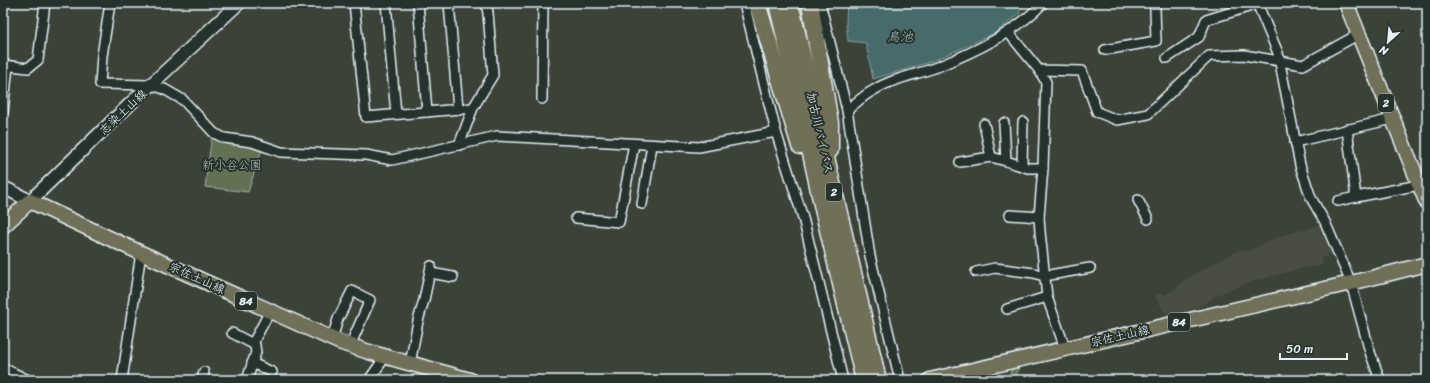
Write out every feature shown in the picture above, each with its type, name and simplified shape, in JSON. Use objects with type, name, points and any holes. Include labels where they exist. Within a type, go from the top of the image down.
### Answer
[{"type":"highway","points":[[757,3],[803,155],[823,209]]},
{"type":"highway","name":"加古川バイパス","points":[[777,3],[823,209],[864,380]]},
{"type":"highway","name":"加古川バイパス","points":[[790,3],[878,380]]},
{"type":"highway","points":[[810,3],[830,123],[830,178]]},
{"type":"main road","name":"志染土山線","points":[[30,201],[130,104],[239,3]]},
{"type":"main road","name":"2","points":[[1346,3],[1427,203]]},
{"type":"main road","points":[[3,187],[30,201],[3,226]]},
{"type":"main road","name":"宗佐土山線","points":[[30,201],[332,339],[450,377],[470,380]]},
{"type":"main road","name":"宗佐土山線","points":[[930,380],[1351,283],[1427,264]]},
{"type":"street","points":[[3,112],[6,66],[28,68],[38,60],[45,3]]},
{"type":"street","points":[[110,3],[102,56],[100,84],[152,85],[164,89],[183,100],[214,133],[224,138],[252,142],[281,152],[366,155],[392,160],[497,136],[699,147],[776,132]]},
{"type":"street","points":[[354,3],[366,117],[473,108]]},
{"type":"street","points":[[386,3],[396,114]]},
{"type":"street","points":[[418,3],[427,112]]},
{"type":"street","points":[[449,3],[458,109]]},
{"type":"street","points":[[459,145],[473,108],[493,75],[486,3]]},
{"type":"street","points":[[542,99],[543,3]]},
{"type":"street","points":[[744,3],[776,132],[803,218],[843,380]]},
{"type":"street","points":[[820,3],[847,110],[870,256],[900,380]]},
{"type":"street","points":[[847,110],[874,89],[903,77],[936,67],[991,42],[1008,32],[1043,3]]},
{"type":"street","points":[[1105,50],[1156,41],[1154,3]]},
{"type":"street","points":[[1167,58],[1200,37],[1206,20],[1258,4],[1278,53],[1300,165],[1311,198],[1325,222],[1351,283],[1370,352],[1380,380]]},
{"type":"street","points":[[1008,32],[1039,70],[1046,82],[1043,168],[1039,217],[1047,297],[1065,348]]},
{"type":"street","points":[[1039,70],[1082,72],[1096,112],[1117,120],[1148,114],[1209,56],[1244,55],[1303,65],[1359,34]]},
{"type":"street","points":[[1295,142],[1392,119]]},
{"type":"street","points":[[1022,166],[1023,122]]},
{"type":"street","points":[[1004,123],[1006,161]]},
{"type":"street","points":[[984,124],[991,157]]},
{"type":"street","points":[[1347,129],[1356,197]]},
{"type":"street","points":[[576,218],[619,222],[634,144]]},
{"type":"street","points":[[642,204],[652,145]]},
{"type":"street","points":[[960,162],[991,157],[1028,168],[1043,168]]},
{"type":"street","points":[[1338,201],[1419,186]]},
{"type":"street","points":[[1138,200],[1148,219]]},
{"type":"street","points":[[1010,215],[1039,217]]},
{"type":"street","points":[[122,380],[141,253]]},
{"type":"street","points":[[976,272],[996,268],[1034,273],[1044,276],[1090,268]]},
{"type":"street","points":[[410,364],[418,321],[431,270],[454,277]]},
{"type":"street","points":[[332,339],[338,319],[350,290],[370,300],[350,346]]},
{"type":"street","points":[[1007,309],[1047,297]]},
{"type":"street","points":[[247,380],[258,350],[254,341],[270,311]]},
{"type":"street","points":[[232,333],[258,350]]},
{"type":"street","points":[[368,380],[385,357]]},
{"type":"street","points":[[252,363],[272,372]]},
{"type":"street","points":[[3,368],[24,379]]},
{"type":"shaded area","points":[[1321,224],[1333,253],[1321,258],[1323,265],[1304,268],[1250,282],[1215,296],[1203,305],[1188,311],[1167,316],[1155,296],[1163,293],[1164,295],[1177,288],[1178,285],[1191,276],[1237,251],[1242,249],[1244,252],[1280,236]]},
{"type":"green space","name":"新小谷公園","points":[[212,135],[262,149],[248,192],[205,187]]},
{"type":"green space","points":[[1020,363],[1015,380],[1006,380],[1015,364]]},
{"type":"water","name":"鳥池","points":[[847,3],[1025,3],[1022,5],[1019,14],[995,33],[933,61],[873,79],[866,43],[848,41],[846,21]]}]
